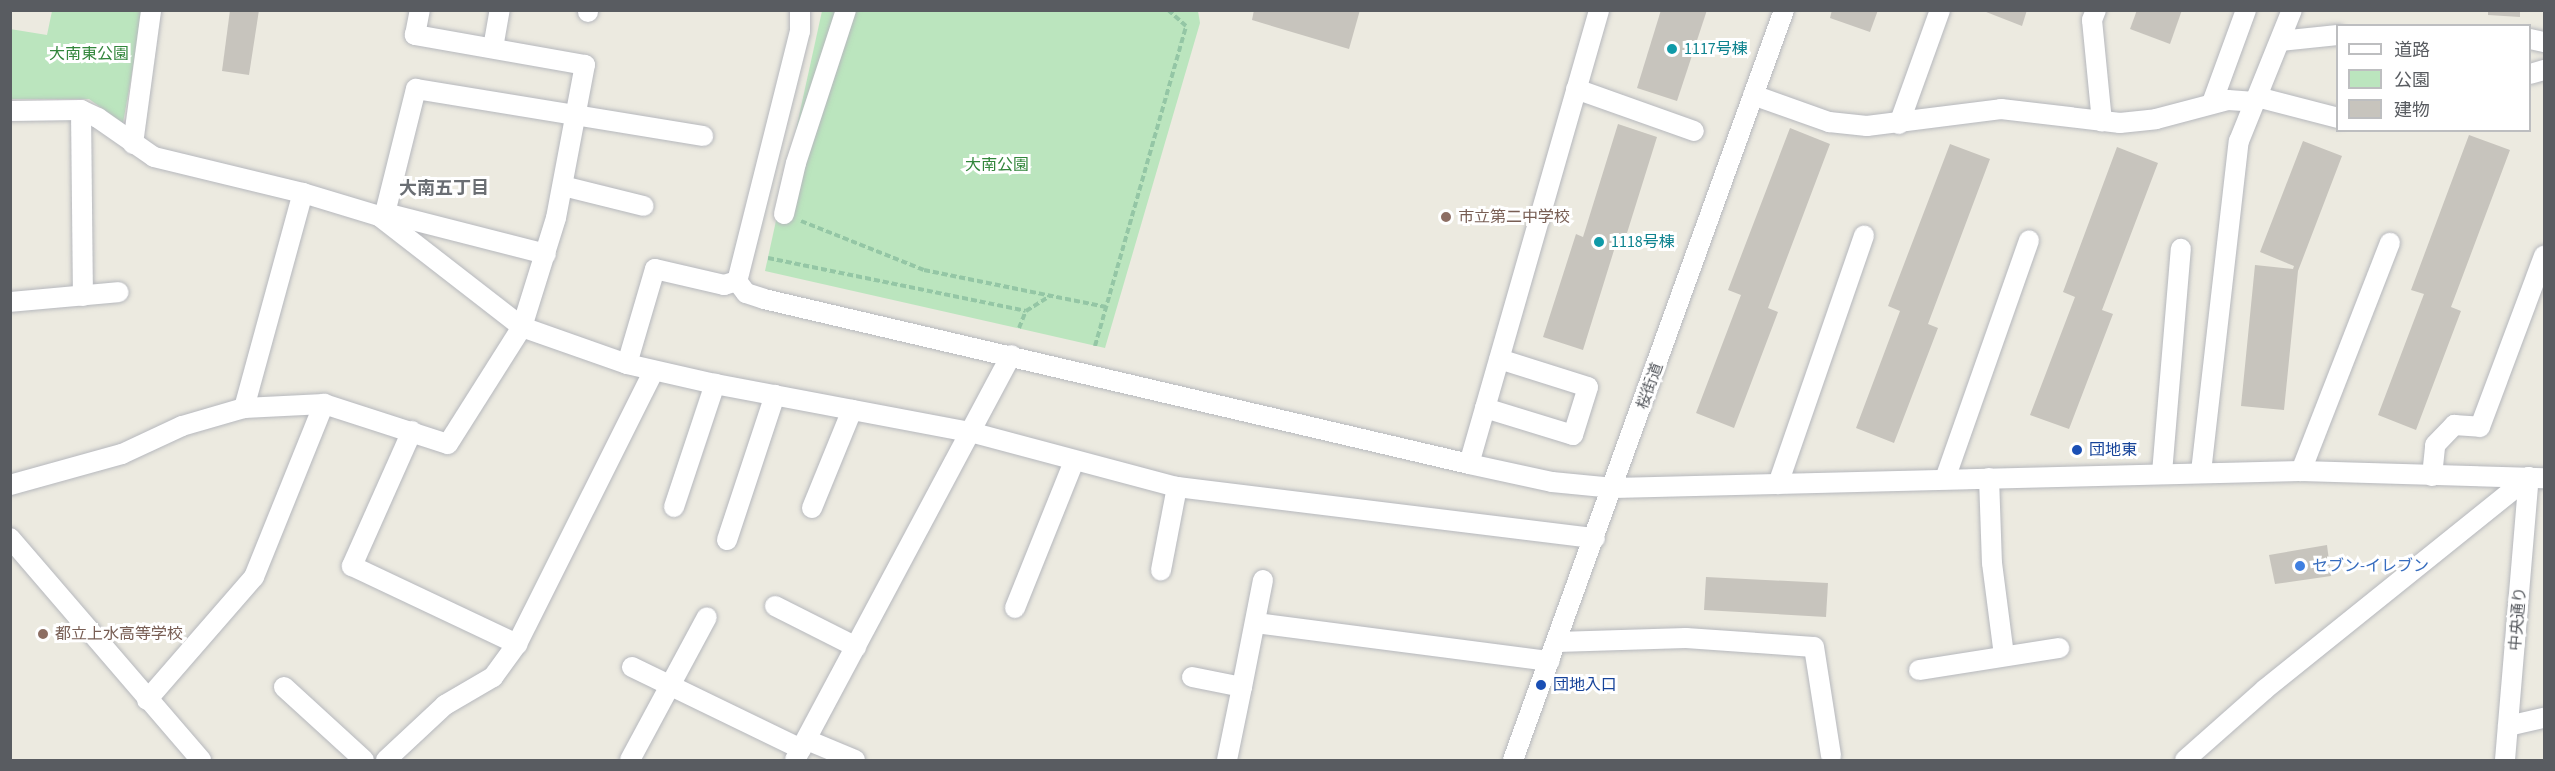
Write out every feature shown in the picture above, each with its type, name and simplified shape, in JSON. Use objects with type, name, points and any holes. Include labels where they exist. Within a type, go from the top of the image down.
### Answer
[{"type":"street","points":[[133,144],[151,10]]},
{"type":"street","points":[[10,485],[122,454],[182,426],[244,408],[324,404],[448,444],[522,327],[546,254],[563,186],[585,65],[415,35],[420,10]]},
{"type":"street","points":[[493,48],[500,10]]},
{"type":"street","points":[[737,282],[800,31],[800,10]]},
{"type":"street","points":[[784,214],[796,163],[846,10]]},
{"type":"street","points":[[1469,464],[1599,10]]},
{"type":"street","name":"桜街道","points":[[1513,760],[1614,488],[1784,10]]},
{"type":"street","points":[[1899,124],[1940,10]]},
{"type":"street","points":[[2096,10],[2092,20],[2102,122]]},
{"type":"street","points":[[2212,103],[2246,10]]},
{"type":"street","points":[[2201,472],[2240,141],[2292,10]]},
{"type":"street","points":[[2280,41],[2336,35]]},
{"type":"street","points":[[382,215],[416,88],[576,112],[703,136]]},
{"type":"street","points":[[1576,89],[1694,131]]},
{"type":"street","points":[[1753,95],[1829,122],[1868,126],[1899,124],[2001,109],[2102,122],[2157,119],[2212,103],[2239,98],[2336,118]]},
{"type":"street","points":[[81,110],[83,296]]},
{"type":"street","points":[[10,111],[81,110],[98,118],[154,157],[546,254]]},
{"type":"street","points":[[563,186],[644,206]]},
{"type":"street","points":[[244,408],[303,193]]},
{"type":"street","points":[[382,215],[522,327],[654,371],[970,432],[1177,488],[1595,538]]},
{"type":"street","points":[[1778,484],[1864,235]]},
{"type":"street","points":[[1945,479],[2029,240]]},
{"type":"street","points":[[2301,471],[2390,243]]},
{"type":"street","points":[[2162,473],[2181,249]]},
{"type":"street","points":[[2432,476],[2435,445],[2454,425],[2480,428],[2544,256]]},
{"type":"street","points":[[627,363],[656,269],[724,285],[737,282]]},
{"type":"street","points":[[737,282],[746,293],[764,299],[1552,482],[1614,488],[2301,471],[2537,477]]},
{"type":"street","points":[[10,302],[118,292]]},
{"type":"street","points":[[801,750],[1011,355]]},
{"type":"street","points":[[1485,408],[1573,435],[1588,387],[1499,359]]},
{"type":"street","points":[[386,760],[446,705],[493,677],[517,644],[654,371]]},
{"type":"street","points":[[674,507],[715,384]]},
{"type":"street","points":[[727,540],[775,395]]},
{"type":"street","points":[[147,700],[254,576],[324,404]]},
{"type":"street","points":[[812,508],[852,410]]},
{"type":"street","points":[[412,431],[352,566],[517,644]]},
{"type":"street","points":[[1015,608],[1074,461]]},
{"type":"street","points":[[2185,760],[2264,690],[2537,477]]},
{"type":"street","name":"中央通り","points":[[2505,760],[2537,477]]},
{"type":"street","points":[[1989,478],[1992,563],[2004,655]]},
{"type":"street","points":[[1161,570],[1177,488]]},
{"type":"street","points":[[10,538],[147,700],[201,760]]},
{"type":"street","points":[[1227,760],[1263,580]]},
{"type":"street","points":[[775,606],[856,647]]},
{"type":"street","points":[[632,760],[707,617]]},
{"type":"street","points":[[1256,623],[1550,661]]},
{"type":"street","points":[[1557,642],[1686,638],[1814,647],[1831,756]]},
{"type":"street","points":[[1919,670],[2059,648]]},
{"type":"street","points":[[632,667],[801,750],[855,760]]},
{"type":"street","points":[[1192,677],[1242,687]]},
{"type":"street","points":[[284,687],[364,760]]},
{"type":"street","points":[[2508,726],[2544,718]]},
{"type":"path","points":[[1095,346],[1186,26],[1168,10]]},
{"type":"path","points":[[784,214],[924,270],[1106,307]]},
{"type":"path","points":[[768,258],[1026,310]]},
{"type":"path","points":[[1019,328],[1026,310],[1050,296]]},
{"type":"green space","name":"大南東公園","points":[[52,11],[143,11],[123,123],[89,99],[11,99],[10,29],[47,35]]},
{"type":"green space","name":"大南公園","points":[[822,11],[1198,11],[1200,23],[1105,348],[765,271]]},
{"type":"building","points":[[230,10],[259,10],[249,75],[222,71]]},
{"type":"building","points":[[1254,10],[1360,10],[1349,49],[1252,20]]},
{"type":"building","name":"1117号棟","points":[[1661,10],[1707,10],[1677,101],[1637,88]]},
{"type":"building","points":[[1832,10],[1878,10],[1870,32],[1830,18]]},
{"type":"building","points":[[1981,10],[2027,10],[2022,26]]},
{"type":"building","points":[[2137,10],[2182,10],[2170,44],[2130,29]]},
{"type":"building","points":[[2488,10],[2520,10],[2520,17],[2488,15]]},
{"type":"building","name":"1118号棟","points":[[1618,124],[1657,137],[1622,249],[1615,247],[1583,350],[1543,337],[1576,234],[1583,237]]},
{"type":"building","points":[[1790,128],[1830,144],[1768,308],[1778,312],[1734,428],[1696,413],[1741,295],[1728,290]]},
{"type":"building","points":[[2469,135],[2510,150],[2451,307],[2461,311],[2416,430],[2378,415],[2424,294],[2411,290]]},
{"type":"building","points":[[2303,141],[2342,156],[2298,271],[2284,410],[2241,406],[2255,265],[2293,269],[2294,266],[2260,252]]},
{"type":"building","points":[[1950,144],[1990,159],[1928,324],[1938,328],[1894,443],[1856,428],[1900,311],[1888,306]]},
{"type":"building","points":[[2117,147],[2158,163],[2102,310],[2113,314],[2069,429],[2030,415],[2075,297],[2063,292]]},
{"type":"building","name":"セブン-イレブン","points":[[2327,545],[2331,576],[2275,584],[2269,555]]},
{"type":"building","points":[[1706,577],[1828,583],[1826,617],[1704,610]]},
{"type":"place","name":"1117号棟","points":[[1672,49]]},
{"type":"place","name":"市立第二中学校","points":[[1446,217]]},
{"type":"place","name":"1118号棟","points":[[1599,242]]},
{"type":"place","name":"団地東","points":[[2077,450]]},
{"type":"place","name":"セブン-イレブン","points":[[2300,566]]},
{"type":"place","name":"都立上水高等学校","points":[[43,634]]},
{"type":"place","name":"団地入口","points":[[1541,685]]},
{"type":"district","name":"大南五丁目","points":[[444,189]]}]
